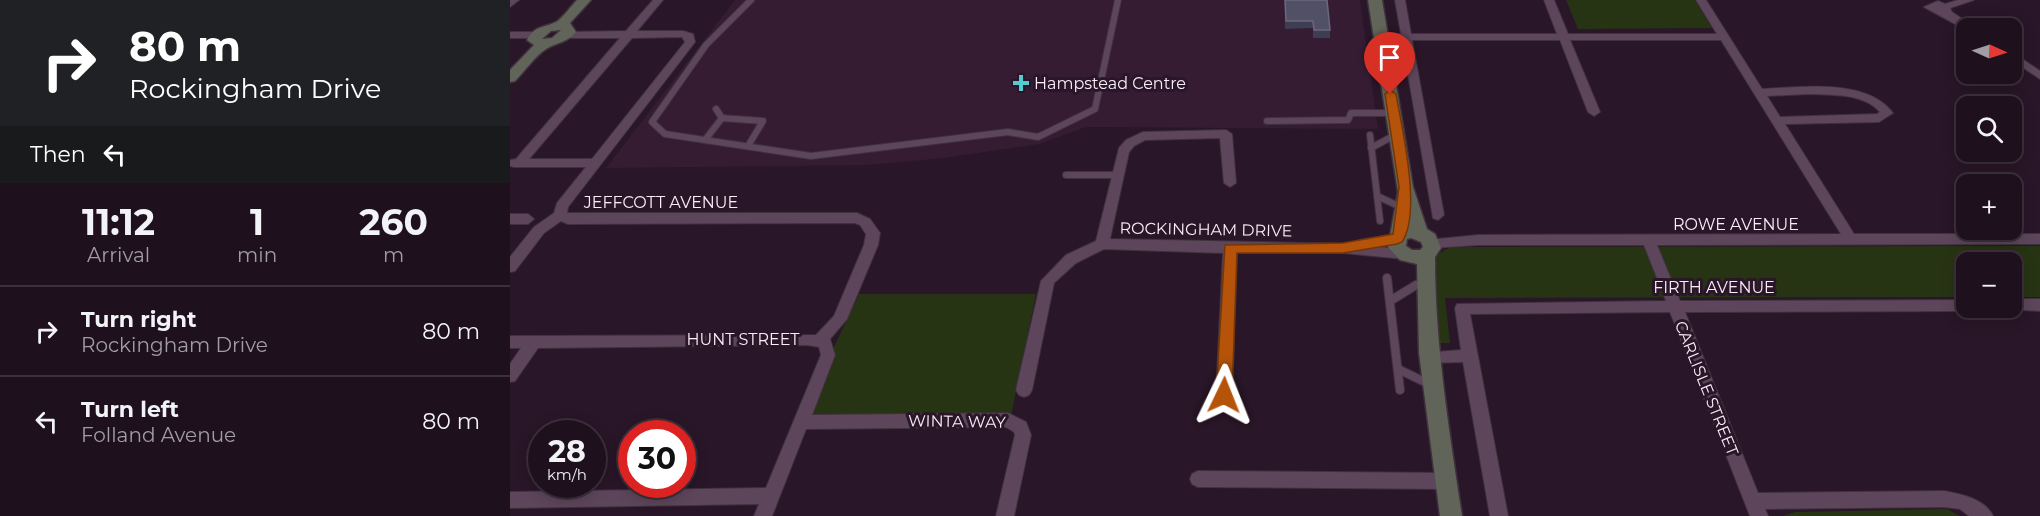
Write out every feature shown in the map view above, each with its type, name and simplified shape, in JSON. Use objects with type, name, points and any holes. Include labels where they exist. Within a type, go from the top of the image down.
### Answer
[{"type":"street","points":[[510,4],[514,0]]},
{"type":"street","points":[[510,35],[559,40],[584,0]]},
{"type":"street","points":[[515,163],[658,0]]},
{"type":"street","points":[[1375,0],[1405,187],[1416,285],[1424,313]]},
{"type":"street","points":[[1400,0],[1438,215]]},
{"type":"street","points":[[1549,0],[1594,112]]},
{"type":"street","points":[[1701,0],[1851,240]]},
{"type":"street","points":[[1927,2],[1934,11],[1945,10],[1970,0]]},
{"type":"street","points":[[1945,10],[1957,18]]},
{"type":"street","name":"JEFFCOTT AVENUE","points":[[564,30],[629,35],[683,34],[689,36],[690,42],[562,206],[560,215],[568,219],[847,216],[865,222],[873,233],[871,245],[840,319],[820,340]]},
{"type":"street","points":[[1382,37],[1724,37]]},
{"type":"street","points":[[510,78],[540,39]]},
{"type":"street","points":[[2022,62],[2040,76]]},
{"type":"street","points":[[1758,93],[1847,92],[1866,97],[1884,106],[1887,113],[1879,118],[1776,121]]},
{"type":"street","points":[[1102,244],[1123,151],[1130,143],[1143,136],[1227,134],[1230,183]]},
{"type":"street","points":[[515,163],[596,163]]},
{"type":"street","points":[[1405,187],[1403,208],[1424,313],[1428,357],[1451,516]]},
{"type":"street","points":[[510,267],[539,230],[560,215]]},
{"type":"street","points":[[510,219],[528,219]]},
{"type":"street","name":"ROWE AVENUE","points":[[1412,245],[1478,240],[2040,239]]},
{"type":"street","name":"CARLISLE STREET","points":[[1649,241],[1756,509],[1944,500],[1963,502],[1984,516]]},
{"type":"street","name":"ROCKINGHAM DRIVE","points":[[1024,390],[1048,281],[1071,259],[1102,244],[1230,248],[1343,248],[1412,245]]},
{"type":"street","points":[[1224,395],[1230,248]]},
{"type":"street","name":"FIRTH AVENUE","points":[[1468,356],[1462,308],[1956,305]]},
{"type":"street","points":[[2022,305],[2040,305]]},
{"type":"street","name":"HUNT STREET","points":[[510,342],[820,340],[824,342],[828,355],[763,516]]},
{"type":"street","points":[[510,376],[534,341]]},
{"type":"street","points":[[1428,357],[1468,356],[1499,516]]},
{"type":"street","name":"WINTA WAY","points":[[800,422],[943,419],[1005,420],[1015,423],[1023,435],[1005,516]]},
{"type":"street","points":[[1198,479],[1446,481]]},
{"type":"street","points":[[510,500],[771,496]]},
{"type":"lane","points":[[751,0],[706,45],[652,122],[665,134],[811,156],[1008,132],[1038,137],[1095,108],[1118,0]]},
{"type":"lane","points":[[716,109],[723,118],[762,121],[748,146]]},
{"type":"lane","points":[[1267,121],[1348,120],[1351,113],[1394,113]]},
{"type":"lane","points":[[705,140],[723,118]]},
{"type":"lane","points":[[1371,148],[1397,134]]},
{"type":"lane","points":[[1370,135],[1380,221]]},
{"type":"lane","points":[[1066,176],[1118,175]]},
{"type":"lane","points":[[1377,196],[1403,208]]},
{"type":"lane","points":[[1387,278],[1400,390]]},
{"type":"lane","points":[[1390,301],[1416,285]]},
{"type":"lane","points":[[1398,369],[1433,386]]},
{"type":"shaded area","name":"Hampstead Centre","points":[[735,0],[1360,0],[1378,129],[1086,127],[1039,144],[944,158],[867,165],[606,168]]},
{"type":"green space","points":[[1566,0],[1695,0],[1712,28],[1578,29]]},
{"type":"green space","points":[[2040,246],[2040,297],[2022,297],[2022,252],[1956,252],[1956,297],[1445,298],[1450,343],[1437,343],[1427,261],[1450,247]]},
{"type":"green space","points":[[859,294],[1036,294],[1011,416],[799,421]]},
{"type":"green space","points":[[1947,509],[1960,516],[1783,516],[1795,512]]},
{"type":"building","points":[[1285,0],[1327,0],[1330,30],[1314,30],[1313,21],[1286,21]]},
{"type":"place","name":"Hampstead Centre","points":[[1021,83]]},
{"type":"route","points":[[1224,395],[1230,248],[1343,248],[1397,239],[1405,187],[1390,94]]}]
